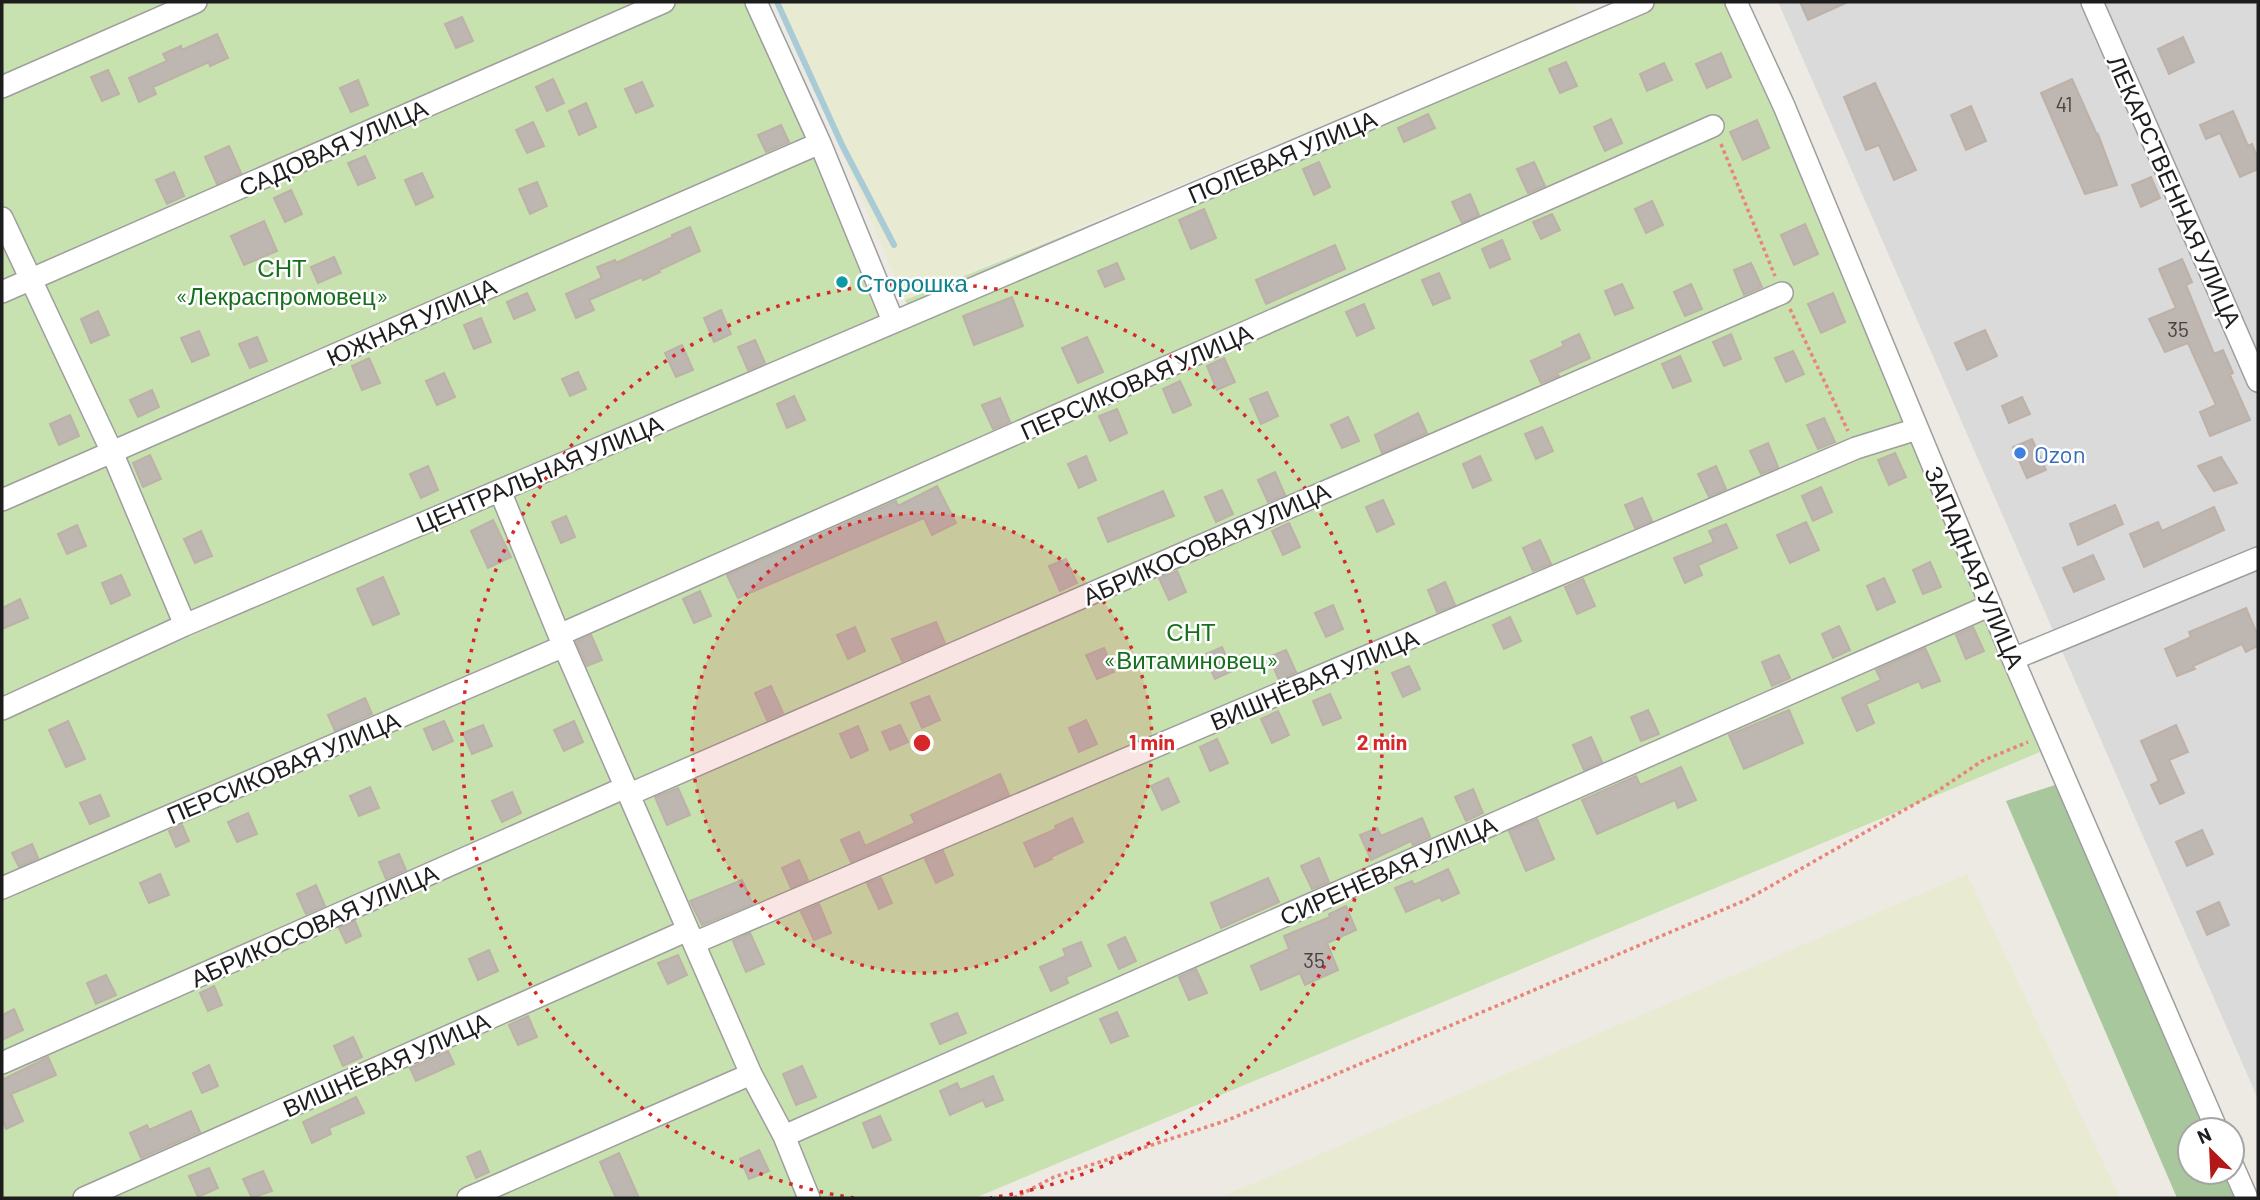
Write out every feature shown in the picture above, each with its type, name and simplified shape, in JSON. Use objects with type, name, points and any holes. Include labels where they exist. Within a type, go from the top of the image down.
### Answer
[{"type":"street","points":[[2,87],[196,2]]},
{"type":"street","name":"САДОВАЯ УЛИЦА","points":[[2,292],[664,2]]},
{"type":"street","points":[[756,2],[820,143],[893,321]]},
{"type":"street","name":"ПОЛЕВАЯ УЛИЦА","points":[[893,321],[1643,2]]},
{"type":"street","name":"ЗАПАДНАЯ УЛИЦА","points":[[1736,2],[1784,106],[2013,659],[2211,1116]]},
{"type":"street","name":"ЛЕКАРСТВЕННАЯ УЛИЦА","points":[[2092,2],[2258,381]]},
{"type":"street","name":"ПЕРСИКОВАЯ УЛИЦА","points":[[2,888],[1713,126]]},
{"type":"street","name":"ЮЖНАЯ УЛИЦА","points":[[2,500],[820,143]]},
{"type":"street","points":[[2,218],[112,452],[185,625]]},
{"type":"street","name":"АБРИКОСОВАЯ УЛИЦА","points":[[2,1063],[1782,293]]},
{"type":"street","name":"ЦЕНТРАЛЬНАЯ УЛИЦА","points":[[2,709],[185,625],[893,321]]},
{"type":"street","name":"ВИШНЁВАЯ УЛИЦА","points":[[84,1198],[691,936],[1856,448],[1917,429]]},
{"type":"street","points":[[500,491],[561,641],[751,1074],[784,1136],[809,1198]]},
{"type":"street","points":[[2013,659],[2258,558]]},
{"type":"street","name":"СИРЕНЕВАЯ УЛИЦА","points":[[784,1136],[1991,605]]},
{"type":"street","points":[[468,1198],[751,1074]]},
{"type":"path","points":[[1014,1198],[1054,1177],[1228,1120],[1746,900],[1936,792],[1982,761],[2046,734]]},
{"type":"shaded area","points":[[1778,2],[2258,2],[2258,1099]]},
{"type":"green space","name":"СНТ «Лекраспромовец»","points":[[2,2],[756,2],[893,321],[2,709]]},
{"type":"green space","points":[[778,2],[1574,2],[1580,17],[905,300]]},
{"type":"green space","name":"СНТ «Витаминовец»","points":[[1639,2],[1732,2],[1804,160],[2040,752],[975,1198],[2,1198],[2,721],[912,316],[905,300]]},
{"type":"green space","points":[[2061,783],[2204,1116],[2176,1116],[2176,1186],[2234,1186],[2240,1198],[2177,1198],[2006,801]]},
{"type":"green space","points":[[1967,874],[2120,1198],[1219,1198]]},
{"type":"building","points":[[1800,2],[1848,2],[1808,20]]},
{"type":"building","points":[[462,17],[473,41],[456,48],[445,24]]},
{"type":"building","points":[[217,34],[228,58],[210,66],[209,62],[153,87],[156,94],[139,102],[129,78],[167,61],[163,54],[181,46],[182,50]]},
{"type":"building","points":[[2183,37],[2194,62],[2169,74],[2158,49]]},
{"type":"building","points":[[1721,53],[1731,77],[1707,88],[1696,64]]},
{"type":"building","points":[[1566,62],[1577,86],[1560,93],[1549,69]]},
{"type":"building","points":[[1664,63],[1672,80],[1647,91],[1640,74]]},
{"type":"building","points":[[108,70],[119,94],[102,101],[91,77]]},
{"type":"building","points":[[553,79],[564,103],[547,111],[536,87]]},
{"type":"building","points":[[2072,79],[2098,134],[2117,185],[2085,194],[2041,93]]},
{"type":"building","points":[[358,80],[368,105],[351,112],[340,88]]},
{"type":"building","points":[[642,82],[653,106],[636,113],[625,89]]},
{"type":"building","points":[[1875,83],[1916,170],[1894,180],[1879,145],[1866,150],[1844,97]]},
{"type":"building","points":[[586,103],[596,127],[579,135],[569,111]]},
{"type":"building","points":[[1971,106],[1986,141],[1966,150],[1951,115]]},
{"type":"building","points":[[2233,111],[2248,146],[2252,144],[2258,159],[2258,169],[2240,177],[2220,133],[2206,139],[2200,125]]},
{"type":"building","points":[[1428,114],[1435,128],[1404,142],[1398,128]]},
{"type":"building","points":[[1611,119],[1622,143],[1605,151],[1594,127]]},
{"type":"building","points":[[1757,120],[1769,148],[1743,160],[1730,132]]},
{"type":"building","points":[[533,122],[544,146],[527,153],[516,130]]},
{"type":"building","points":[[781,125],[789,142],[766,152],[758,135]]},
{"type":"building","points":[[229,146],[241,173],[217,184],[205,157]]},
{"type":"building","points":[[365,156],[375,178],[358,185],[348,163]]},
{"type":"building","points":[[1319,162],[1330,187],[1314,195],[1303,169]]},
{"type":"building","points":[[1534,162],[1545,186],[1528,193],[1517,169]]},
{"type":"building","points":[[174,172],[184,196],[167,204],[156,180]]},
{"type":"building","points":[[422,173],[433,197],[416,205],[405,180]]},
{"type":"building","points":[[2151,177],[2160,198],[2141,207],[2132,185]]},
{"type":"building","points":[[537,182],[547,206],[530,214],[519,189]]},
{"type":"building","points":[[291,190],[302,214],[285,222],[274,198]]},
{"type":"building","points":[[1470,194],[1479,215],[1462,223],[1452,202]]},
{"type":"building","points":[[1652,201],[1663,225],[1646,233],[1635,209]]},
{"type":"building","points":[[1204,209],[1216,238],[1191,249],[1179,220]]},
{"type":"building","points":[[1552,214],[1560,230],[1541,239],[1533,222]]},
{"type":"building","points":[[264,221],[277,251],[244,265],[231,236]]},
{"type":"building","points":[[1805,224],[1818,254],[1794,265],[1781,235]]},
{"type":"building","points":[[690,227],[700,251],[643,280],[642,277],[589,300],[594,310],[576,318],[566,294],[602,278],[597,267],[615,260],[616,263]]},
{"type":"building","points":[[1502,240],[1510,259],[1490,268],[1482,249]]},
{"type":"building","points":[[1335,245],[1345,269],[1266,304],[1256,280]]},
{"type":"building","points":[[334,257],[341,273],[318,283],[311,267]]},
{"type":"building","points":[[2182,259],[2192,282],[2186,285],[2214,354],[2223,350],[2233,373],[2230,375],[2250,420],[2210,436],[2200,412],[2216,405],[2188,343],[2165,352],[2149,319],[2176,308],[2159,269]]},
{"type":"building","points":[[1117,263],[1124,279],[1105,287],[1098,271]]},
{"type":"building","points":[[1751,263],[1762,287],[1744,295],[1734,270]]},
{"type":"building","points":[[1439,273],[1450,298],[1433,305],[1422,280]]},
{"type":"building","points":[[1622,284],[1633,308],[1615,315],[1605,291]]},
{"type":"building","points":[[1691,284],[1702,309],[1685,316],[1674,292]]},
{"type":"building","points":[[527,293],[535,310],[514,319],[507,302]]},
{"type":"building","points":[[1833,293],[1845,322],[1821,333],[1808,304]]},
{"type":"building","points":[[1012,297],[1023,326],[974,345],[963,316]]},
{"type":"building","points":[[1364,304],[1374,328],[1357,336],[1346,312]]},
{"type":"building","points":[[721,310],[731,334],[714,342],[704,318]]},
{"type":"building","points":[[98,311],[109,335],[91,343],[81,319]]},
{"type":"building","points":[[481,318],[491,342],[474,349],[464,325]]},
{"type":"building","points":[[1985,330],[1997,356],[1967,370],[1955,343]]},
{"type":"building","points":[[199,331],[209,355],[192,362],[181,338]]},
{"type":"building","points":[[1579,334],[1590,358],[1541,383],[1531,361],[1564,346],[1562,342]]},
{"type":"building","points":[[1731,334],[1741,359],[1724,366],[1713,342]]},
{"type":"building","points":[[257,337],[267,361],[250,368],[239,344]]},
{"type":"building","points":[[1087,337],[1103,372],[1078,383],[1062,348]]},
{"type":"building","points":[[755,340],[765,363],[748,370],[738,347]]},
{"type":"building","points":[[682,345],[693,370],[676,377],[665,353]]},
{"type":"building","points":[[1793,351],[1804,374],[1786,382],[1775,358]]},
{"type":"building","points":[[1680,356],[1691,381],[1673,388],[1662,364]]},
{"type":"building","points":[[369,358],[380,383],[362,390],[352,366]]},
{"type":"building","points":[[1224,358],[1235,382],[1217,390],[1207,366]]},
{"type":"building","points":[[578,372],[586,389],[570,396],[562,379]]},
{"type":"building","points":[[444,373],[455,397],[437,405],[426,381]]},
{"type":"building","points":[[1180,381],[1191,405],[1173,413],[1163,389]]},
{"type":"building","points":[[152,390],[159,407],[138,417],[130,400]]},
{"type":"building","points":[[1267,392],[1278,416],[1261,424],[1250,399]]},
{"type":"building","points":[[794,396],[805,420],[787,428],[777,404]]},
{"type":"building","points":[[2022,397],[2030,414],[2009,423],[2002,406]]},
{"type":"building","points":[[1000,398],[1010,422],[993,429],[982,405]]},
{"type":"building","points":[[1117,409],[1127,433],[1110,441],[1099,416]]},
{"type":"building","points":[[1418,413],[1427,433],[1382,453],[1375,435]]},
{"type":"building","points":[[70,415],[79,436],[59,445],[50,424]]},
{"type":"building","points":[[1348,417],[1359,441],[1342,448],[1331,425]]},
{"type":"building","points":[[1824,418],[1835,442],[1818,449],[1807,425]]},
{"type":"building","points":[[1542,427],[1553,451],[1536,459],[1525,434]]},
{"type":"building","points":[[2032,439],[2046,470],[2027,478],[2013,447]]},
{"type":"building","points":[[1768,443],[1778,467],[1761,474],[1750,451]]},
{"type":"building","points":[[1895,453],[1906,477],[1889,485],[1878,460]]},
{"type":"building","points":[[150,455],[161,479],[143,487],[133,463]]},
{"type":"building","points":[[1086,456],[1096,480],[1079,488],[1068,464]]},
{"type":"building","points":[[1480,456],[1491,480],[1473,488],[1463,464]]},
{"type":"building","points":[[2221,457],[2237,483],[2214,491],[2198,466]]},
{"type":"building","points":[[428,466],[438,490],[421,498],[410,474]]},
{"type":"building","points":[[1716,466],[1726,489],[1709,497],[1698,474]]},
{"type":"building","points":[[1275,472],[1285,495],[1268,502],[1258,480]]},
{"type":"building","points":[[937,486],[956,523],[932,535],[924,518],[738,598],[727,575],[896,501],[898,506]]},
{"type":"building","points":[[1821,487],[1832,512],[1813,521],[1802,496]]},
{"type":"building","points":[[1222,490],[1233,514],[1216,522],[1205,497]]},
{"type":"building","points":[[1163,491],[1174,516],[1108,542],[1098,518]]},
{"type":"building","points":[[1642,498],[1652,521],[1635,528],[1625,505]]},
{"type":"building","points":[[1383,500],[1394,524],[1377,532],[1366,507]]},
{"type":"building","points":[[2115,505],[2123,524],[2078,545],[2070,524]]},
{"type":"building","points":[[2214,507],[2224,530],[2144,567],[2130,534],[2158,522],[2162,531]]},
{"type":"building","points":[[566,516],[575,537],[561,543],[552,522]]},
{"type":"building","points":[[493,520],[511,557],[488,568],[471,531]]},
{"type":"building","points":[[1806,522],[1819,550],[1790,563],[1777,535]]},
{"type":"building","points":[[1289,523],[1300,547],[1283,555],[1272,531]]},
{"type":"building","points":[[1726,524],[1737,548],[1698,565],[1702,575],[1685,583],[1674,558],[1714,542],[1709,531]]},
{"type":"building","points":[[77,525],[86,546],[67,554],[58,534]]},
{"type":"building","points":[[201,531],[212,556],[195,563],[184,539]]},
{"type":"building","points":[[1540,540],[1551,564],[1533,571],[1523,548]]},
{"type":"building","points":[[2093,555],[2104,579],[2074,592],[2063,568]]},
{"type":"building","points":[[1066,559],[1077,583],[1060,591],[1049,566]]},
{"type":"building","points":[[1930,562],[1941,587],[1923,594],[1913,570]]},
{"type":"building","points":[[1177,571],[1186,592],[1169,600],[1159,578]]},
{"type":"building","points":[[121,575],[130,595],[111,604],[102,583]]},
{"type":"building","points":[[383,577],[399,614],[373,625],[357,589]]},
{"type":"building","points":[[1884,578],[1895,602],[1877,610],[1867,586]]},
{"type":"building","points":[[1583,579],[1595,606],[1577,614],[1565,587]]},
{"type":"building","points":[[1445,582],[1455,605],[1437,612],[1428,590]]},
{"type":"building","points":[[700,591],[711,616],[694,623],[683,599]]},
{"type":"building","points":[[20,599],[28,618],[2,629],[2,608]]},
{"type":"building","points":[[1333,605],[1343,629],[1326,637],[1315,613]]},
{"type":"building","points":[[2246,608],[2258,636],[2258,646],[2246,652],[2242,644],[2177,676],[2165,649],[2191,637],[2189,632]]},
{"type":"building","points":[[1510,617],[1521,641],[1504,649],[1493,625]]},
{"type":"building","points":[[936,622],[945,643],[902,661],[892,639]]},
{"type":"building","points":[[1839,626],[1850,650],[1833,658],[1822,634]]},
{"type":"building","points":[[855,627],[865,651],[848,659],[837,635]]},
{"type":"building","points":[[1973,627],[1984,651],[1966,659],[1956,635]]},
{"type":"building","points":[[591,635],[602,660],[587,666],[576,642]]},
{"type":"building","points":[[1222,647],[1232,671],[1215,679],[1204,655]]},
{"type":"building","points":[[1104,648],[1114,672],[1097,679],[1086,655]]},
{"type":"building","points":[[1925,648],[1940,681],[1922,688],[1919,681],[1866,704],[1874,723],[1857,731],[1842,698],[1881,680],[1876,670]]},
{"type":"building","points":[[1286,650],[1296,672],[1279,680],[1269,657]]},
{"type":"building","points":[[1779,655],[1790,678],[1772,686],[1762,662]]},
{"type":"building","points":[[1409,666],[1420,689],[1403,697],[1392,673]]},
{"type":"building","points":[[771,686],[783,713],[767,720],[755,693]]},
{"type":"building","points":[[1330,694],[1341,718],[1323,725],[1313,701]]},
{"type":"building","points":[[929,696],[940,720],[922,728],[911,703]]},
{"type":"building","points":[[365,698],[372,714],[335,731],[328,715]]},
{"type":"building","points":[[1648,710],[1659,734],[1641,741],[1631,717]]},
{"type":"building","points":[[1789,710],[1803,743],[1744,769],[1729,735]]},
{"type":"building","points":[[1278,711],[1289,735],[1272,743],[1261,719]]},
{"type":"building","points":[[1086,720],[1097,744],[1079,752],[1069,728]]},
{"type":"building","points":[[68,721],[85,759],[66,767],[49,730]]},
{"type":"building","points":[[444,721],[453,741],[433,750],[424,729]]},
{"type":"building","points":[[574,721],[583,742],[564,751],[554,730]]},
{"type":"building","points":[[483,725],[492,746],[472,754],[463,733]]},
{"type":"building","points":[[900,725],[908,742],[890,750],[882,732]]},
{"type":"building","points":[[2176,725],[2188,752],[2169,760],[2184,793],[2160,804],[2151,785],[2159,781],[2141,741]]},
{"type":"building","points":[[858,726],[868,750],[851,758],[840,734]]},
{"type":"building","points":[[1591,737],[1602,762],[1584,770],[1573,745]]},
{"type":"building","points":[[1217,739],[1228,763],[1210,771],[1200,747]]},
{"type":"building","points":[[1681,767],[1696,800],[1678,808],[1675,800],[1597,834],[1582,800],[1636,776],[1640,785]]},
{"type":"building","points":[[1000,774],[1009,795],[851,862],[841,840],[859,832],[865,846],[915,823],[911,815]]},
{"type":"building","points":[[1168,778],[1179,802],[1162,810],[1151,786]]},
{"type":"building","points":[[370,787],[379,808],[359,816],[350,796]]},
{"type":"building","points":[[678,788],[690,815],[667,825],[655,797]]},
{"type":"building","points":[[1473,789],[1483,813],[1466,821],[1455,797]]},
{"type":"building","points":[[512,792],[521,813],[502,822],[492,801]]},
{"type":"building","points":[[100,795],[109,816],[90,824],[80,803]]},
{"type":"building","points":[[248,813],[257,834],[237,842],[228,822]]},
{"type":"building","points":[[1072,818],[1083,842],[1035,867],[1024,843],[1056,829],[1055,826]]},
{"type":"building","points":[[1422,818],[1430,837],[1413,845],[1411,841],[1371,860],[1360,835],[1377,828],[1381,836]]},
{"type":"building","points":[[1537,819],[1554,859],[1526,871],[1509,831]]},
{"type":"building","points":[[182,825],[189,841],[176,847],[169,831]]},
{"type":"building","points":[[2202,830],[2213,854],[2187,866],[2176,842]]},
{"type":"building","points":[[32,844],[38,858],[19,867],[12,853]]},
{"type":"building","points":[[943,851],[953,875],[936,883],[925,859]]},
{"type":"building","points":[[399,854],[406,870],[386,879],[379,862]]},
{"type":"building","points":[[1319,858],[1329,882],[1312,889],[1301,866]]},
{"type":"building","points":[[799,860],[808,880],[791,888],[782,868]]},
{"type":"building","points":[[1448,869],[1459,893],[1442,901],[1440,897],[1406,912],[1395,888],[1412,881],[1414,885]]},
{"type":"building","points":[[160,874],[169,895],[149,903],[140,883]]},
{"type":"building","points":[[881,878],[892,903],[879,909],[867,883]]},
{"type":"building","points":[[1268,878],[1279,902],[1221,928],[1211,903]]},
{"type":"building","points":[[742,880],[753,904],[702,925],[690,901]]},
{"type":"building","points":[[316,885],[325,906],[306,914],[297,894]]},
{"type":"building","points":[[2219,902],[2229,925],[2207,935],[2197,912]]},
{"type":"building","points":[[819,904],[831,933],[814,940],[801,912]]},
{"type":"building","points":[[1346,906],[1356,930],[1327,943],[1338,970],[1305,985],[1300,973],[1261,990],[1251,966],[1289,949],[1284,936],[1330,917],[1329,914]]},
{"type":"building","points":[[355,921],[361,936],[346,943],[339,928]]},
{"type":"building","points":[[750,933],[764,964],[746,972],[733,941]]},
{"type":"building","points":[[1125,937],[1136,961],[1119,969],[1108,945]]},
{"type":"building","points":[[1081,942],[1091,966],[1066,977],[1068,983],[1051,991],[1040,967],[1066,956],[1063,949]]},
{"type":"building","points":[[489,950],[498,971],[478,980],[469,959]]},
{"type":"building","points":[[678,955],[687,975],[668,984],[658,963]]},
{"type":"building","points":[[1196,969],[1207,993],[1189,1000],[1179,977]]},
{"type":"building","points":[[106,975],[116,995],[96,1004],[87,983]]},
{"type":"building","points":[[214,986],[222,1005],[208,1011],[200,993]]},
{"type":"building","points":[[14,1009],[23,1030],[2,1040],[2,1015]]},
{"type":"building","points":[[1117,1012],[1128,1036],[1111,1043],[1100,1019]]},
{"type":"building","points":[[957,1013],[966,1033],[940,1044],[931,1024]]},
{"type":"building","points":[[528,1016],[537,1037],[518,1045],[509,1025]]},
{"type":"building","points":[[353,1037],[362,1057],[343,1066],[334,1046]]},
{"type":"building","points":[[448,1051],[454,1064],[416,1081],[410,1068]]},
{"type":"building","points":[[48,1057],[56,1075],[11,1094],[23,1121],[6,1129],[2,1119],[2,1076],[4,1079]]},
{"type":"building","points":[[209,1065],[218,1086],[202,1093],[193,1073]]},
{"type":"building","points":[[802,1066],[816,1097],[796,1105],[783,1074]]},
{"type":"building","points":[[993,1076],[1003,1100],[986,1107],[983,1100],[950,1115],[940,1091],[957,1083],[960,1090]]},
{"type":"building","points":[[356,1097],[364,1113],[329,1128],[331,1134],[312,1143],[303,1122]]},
{"type":"building","points":[[191,1111],[200,1132],[141,1158],[130,1133],[147,1125],[149,1130]]},
{"type":"building","points":[[880,1116],[891,1140],[873,1148],[863,1123]]},
{"type":"building","points":[[759,1150],[769,1171],[749,1179],[740,1159]]},
{"type":"building","points":[[480,1151],[489,1172],[476,1178],[467,1157]]},
{"type":"building","points":[[619,1153],[639,1198],[616,1198],[600,1162]]},
{"type":"building","points":[[209,1168],[218,1188],[198,1197],[189,1176]]},
{"type":"building","points":[[263,1171],[272,1191],[252,1198],[243,1179]]},
{"type":"waterway","points":[[777,2],[842,145],[894,245]]},
{"type":"place","name":"Сторошка","points":[[842,282]]},
{"type":"place","name":"Ozon","points":[[2020,453]]}]
